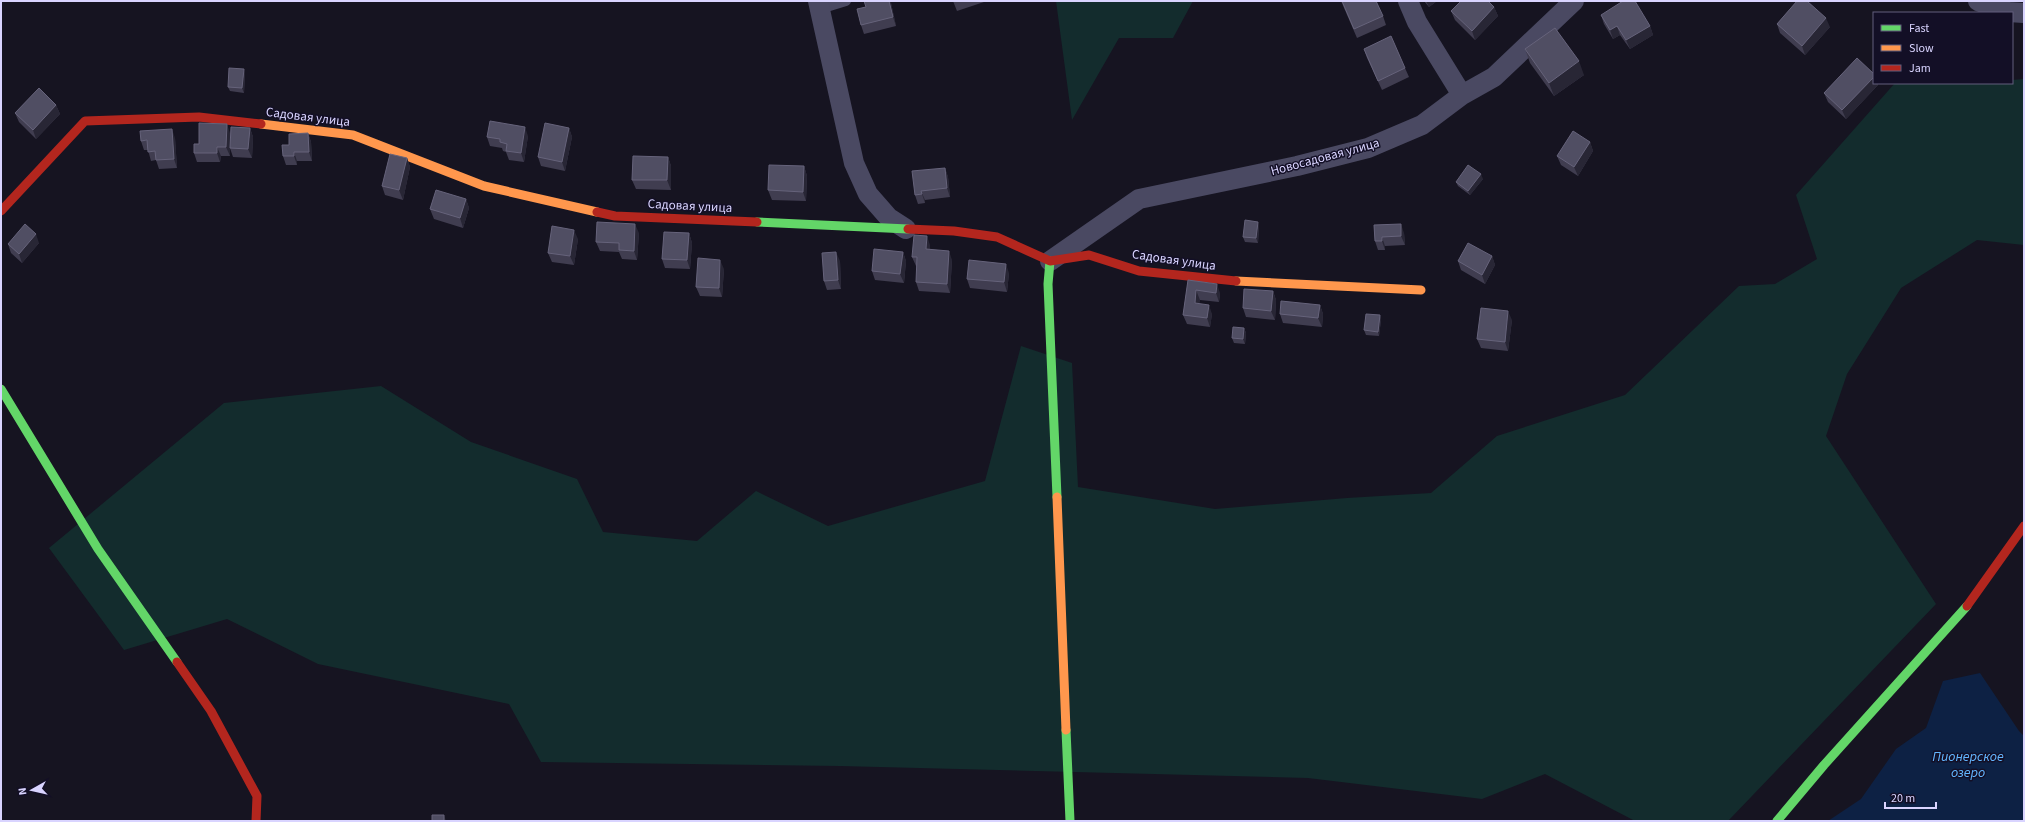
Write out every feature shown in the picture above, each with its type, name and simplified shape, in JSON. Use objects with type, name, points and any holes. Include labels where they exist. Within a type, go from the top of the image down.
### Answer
[{"type":"street","points":[[1408,1],[1417,22],[1462,95]]},
{"type":"street","name":"Новосадовая улица","points":[[1050,261],[1139,199],[1290,168],[1368,148],[1422,125],[1462,95],[1494,77],[1574,1]]},
{"type":"street","points":[[1978,1],[2008,12]]},
{"type":"street","points":[[819,5],[854,163],[868,194],[889,218],[906,229]]},
{"type":"street","points":[[2013,12],[2024,13]]},
{"type":"street","name":"Садовая улица","points":[[1,211],[85,122],[199,117],[353,135],[484,186],[614,216],[954,231],[997,237],[1050,261],[1089,255],[1139,271],[1213,280],[1421,290]]},
{"type":"street","points":[[1050,261],[1048,284],[1070,821]]},
{"type":"street","points":[[1,389],[98,549],[211,711],[257,796],[256,821]]},
{"type":"street","points":[[1778,821],[1824,765],[1967,606],[2024,526]]},
{"type":"lane","points":[[819,5],[846,1]]},
{"type":"green space","points":[[1056,1],[1193,1],[1173,38],[1119,38],[1072,120]]},
{"type":"green space","points":[[2024,79],[2024,245],[1977,240],[1901,288],[1847,374],[1826,436],[1936,604],[1728,821],[1635,821],[1545,774],[1482,799],[1308,778],[840,766],[541,762],[509,704],[318,664],[227,619],[124,650],[49,548],[224,403],[381,386],[471,442],[577,479],[603,532],[697,541],[756,491],[828,526],[985,481],[1021,346],[1072,363],[1078,487],[1215,509],[1347,498],[1431,493],[1497,436],[1625,395],[1739,286],[1775,284],[1817,259],[1796,195],[1894,84],[2013,84],[2013,80]]},
{"type":"water","name":"Пионерское озеро","points":[[1980,673],[2019,731],[2024,736],[2024,821],[1828,821],[1861,799],[1896,749],[1926,728],[1943,681]]},
{"type":"building","points":[[864,1],[889,1],[893,17],[861,25],[857,9],[866,7]]},
{"type":"building","points":[[1342,1],[1376,1],[1383,16],[1354,29]]},
{"type":"building","points":[[1461,1],[1488,1],[1494,7],[1472,31],[1451,11]]},
{"type":"building","points":[[1623,1],[1635,1],[1650,26],[1626,40],[1617,26],[1610,30],[1601,15]]},
{"type":"building","points":[[1797,1],[1807,1],[1826,18],[1802,46],[1777,24]]},
{"type":"building","points":[[1555,28],[1579,61],[1549,83],[1525,49]]},
{"type":"building","points":[[1391,36],[1405,68],[1378,81],[1364,49]]},
{"type":"building","points":[[1857,58],[1873,73],[1873,78],[1842,110],[1824,93]]},
{"type":"building","points":[[229,68],[244,69],[242,88],[228,87]]},
{"type":"building","points":[[39,88],[56,105],[33,130],[15,113]]},
{"type":"building","points":[[490,121],[525,127],[521,153],[506,151],[507,144],[500,142],[500,139],[487,137]]},
{"type":"building","points":[[199,123],[227,124],[226,147],[217,147],[217,153],[194,153],[194,144],[199,144]]},
{"type":"building","points":[[545,123],[569,128],[562,162],[538,157]]},
{"type":"building","points":[[231,127],[250,128],[248,149],[230,148]]},
{"type":"building","points":[[172,129],[174,159],[156,160],[155,151],[148,152],[147,140],[141,141],[140,131]]},
{"type":"building","points":[[1573,131],[1590,142],[1574,167],[1557,156]]},
{"type":"building","points":[[308,133],[309,152],[294,152],[294,156],[283,156],[282,145],[289,145],[289,134]]},
{"type":"building","points":[[390,154],[407,158],[399,190],[382,186]]},
{"type":"building","points":[[633,156],[668,157],[667,180],[632,180]]},
{"type":"building","points":[[769,165],[804,166],[803,192],[768,190]]},
{"type":"building","points":[[1468,165],[1481,174],[1468,191],[1456,182]]},
{"type":"building","points":[[945,168],[947,188],[921,191],[922,194],[915,195],[912,171]]},
{"type":"building","points":[[436,190],[466,199],[460,218],[430,209]]},
{"type":"building","points":[[1245,220],[1258,222],[1256,238],[1243,237]]},
{"type":"building","points":[[597,222],[635,224],[634,251],[619,250],[619,243],[596,242]]},
{"type":"building","points":[[25,224],[36,234],[19,254],[8,244]]},
{"type":"building","points":[[1401,224],[1401,236],[1382,237],[1382,241],[1375,241],[1374,225]]},
{"type":"building","points":[[552,226],[574,230],[570,256],[548,253]]},
{"type":"building","points":[[664,232],[689,233],[687,260],[662,259]]},
{"type":"building","points":[[914,235],[927,236],[926,249],[949,251],[947,284],[916,282],[917,257],[912,257]]},
{"type":"building","points":[[1468,243],[1492,256],[1482,275],[1458,261]]},
{"type":"building","points":[[874,249],[903,252],[900,274],[872,271]]},
{"type":"building","points":[[836,252],[838,280],[824,281],[822,253]]},
{"type":"building","points":[[698,258],[720,260],[719,288],[696,287]]},
{"type":"building","points":[[969,260],[1006,264],[1004,282],[967,279]]},
{"type":"building","points":[[1188,280],[1217,284],[1216,293],[1196,290],[1195,303],[1209,305],[1207,318],[1183,315]]},
{"type":"building","points":[[1244,289],[1273,291],[1271,311],[1243,308]]},
{"type":"building","points":[[1281,301],[1320,305],[1318,318],[1280,314]]},
{"type":"building","points":[[1481,308],[1508,311],[1505,342],[1477,339]]},
{"type":"building","points":[[1366,314],[1380,315],[1378,332],[1364,330]]},
{"type":"building","points":[[1233,327],[1244,328],[1243,339],[1232,338]]},
{"type":"building","points":[[432,815],[444,815],[444,821],[432,821]]},
{"type":"traffic: fast","points":[[757,222],[908,229]]},
{"type":"traffic: fast","points":[[1050,261],[1048,284],[1057,497]]},
{"type":"traffic: fast","points":[[1,389],[98,549],[177,662]]},
{"type":"traffic: fast","points":[[1777,821],[1824,765],[1967,606]]},
{"type":"traffic: fast","points":[[1066,730],[1070,821]]},
{"type":"traffic: slow","points":[[261,124],[353,135],[484,186],[597,212]]},
{"type":"traffic: slow","points":[[1236,281],[1421,290]]},
{"type":"traffic: slow","points":[[1057,497],[1066,730]]},
{"type":"traffic: jam","points":[[1,211],[85,121],[199,117],[261,124]]},
{"type":"traffic: jam","points":[[597,212],[615,216],[757,222]]},
{"type":"traffic: jam","points":[[908,229],[954,231],[997,237],[1050,261],[1089,255],[1139,271],[1236,281]]},
{"type":"traffic: jam","points":[[1967,606],[2024,526]]},
{"type":"traffic: jam","points":[[177,662],[211,711],[257,796],[256,821]]}]
